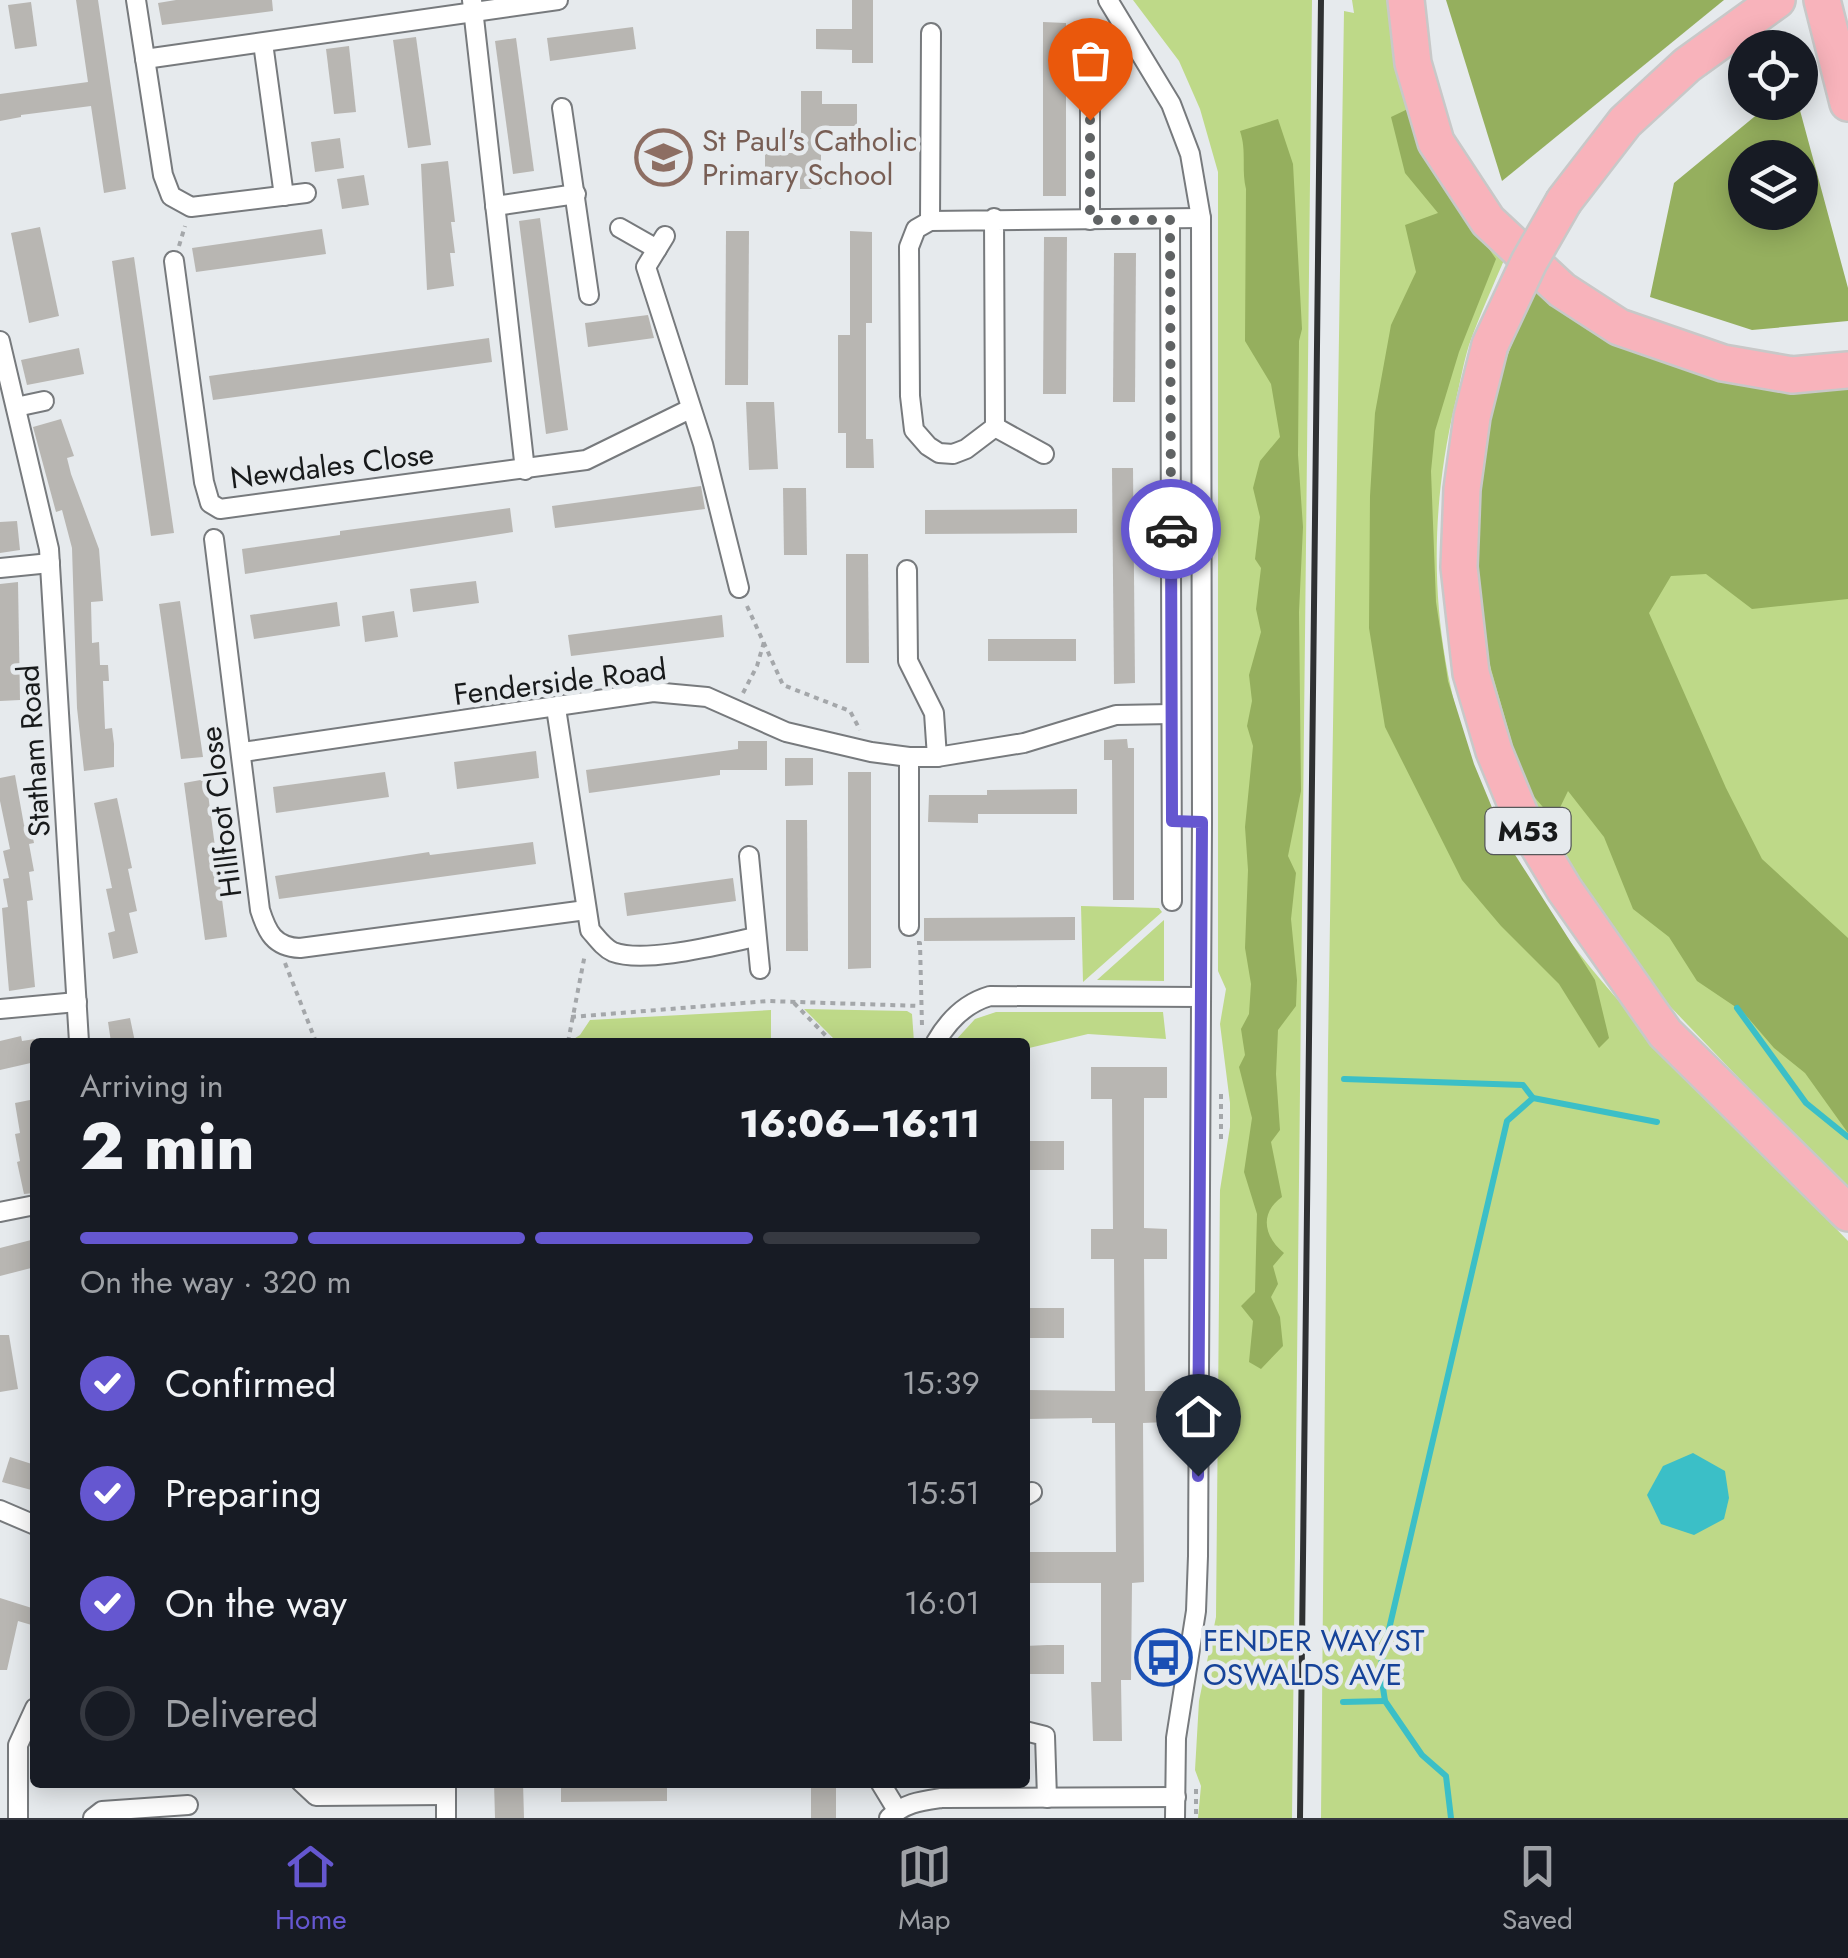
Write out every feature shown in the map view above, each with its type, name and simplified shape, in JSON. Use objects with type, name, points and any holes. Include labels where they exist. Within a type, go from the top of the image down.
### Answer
[{"type":"highway","points":[[1406,0],[1414,63],[1436,142],[1488,221],[1562,290],[1620,327],[1723,363],[1792,375],[1848,370]]},
{"type":"highway","points":[[1822,0],[1848,103]]},
{"type":"highway","name":"M53","points":[[1771,4],[1687,65],[1624,122],[1564,201],[1490,345],[1472,417],[1462,488],[1458,567],[1471,673],[1494,751],[1522,819],[1564,890],[1665,1033],[1848,1213]]},
{"type":"street","points":[[136,0],[163,175],[171,196],[191,207],[306,193]]},
{"type":"street","points":[[145,59],[263,43],[472,6],[558,0]]},
{"type":"street","points":[[1108,0],[1170,104],[1190,154],[1201,218],[1198,1556],[1196,1611],[1176,1738],[1175,1818]]},
{"type":"street","points":[[472,6],[525,470]]},
{"type":"street","points":[[930,221],[931,33]]},
{"type":"street","points":[[263,43],[284,196]]},
{"type":"street","points":[[1090,86],[1090,220]]},
{"type":"street","points":[[562,108],[588,295]]},
{"type":"street","points":[[495,206],[576,194]]},
{"type":"street","points":[[995,427],[966,450],[953,454],[928,446],[914,430],[910,396],[909,247],[916,229],[930,221],[994,218],[1201,218]]},
{"type":"street","points":[[994,218],[995,427]]},
{"type":"street","points":[[1170,220],[1172,900]]},
{"type":"street","points":[[620,228],[661,243],[646,267],[703,444],[739,588]]},
{"type":"street","name":"Newdales Close","points":[[174,262],[204,482],[210,503],[220,508],[586,460],[690,409]]},
{"type":"street","name":"Statham Road","points":[[0,341],[43,516],[50,563],[79,1038]]},
{"type":"street","points":[[16,407],[44,401]]},
{"type":"street","points":[[995,427],[1044,454]]},
{"type":"street","name":"Hillfoot Close","points":[[214,539],[260,910],[267,932],[277,942]]},
{"type":"street","points":[[0,568],[50,563]]},
{"type":"street","points":[[907,570],[908,661],[934,713],[937,757]]},
{"type":"street","name":"Fenderside Road","points":[[242,752],[653,692],[707,697],[786,732],[909,757],[937,757],[1024,744],[1116,715],[1171,714]]},
{"type":"street","points":[[556,708],[590,930],[608,950],[630,957],[708,948],[756,936]]},
{"type":"street","points":[[909,757],[909,926]]},
{"type":"street","points":[[1172,821],[1202,822]]},
{"type":"street","points":[[749,856],[760,969]]},
{"type":"street","points":[[277,942],[300,948],[332,945],[586,910]]},
{"type":"street","points":[[939,1038],[975,1000],[990,996],[1200,997]]},
{"type":"street","points":[[0,1008],[76,1002]]},
{"type":"street","points":[[0,1212],[30,1207]]},
{"type":"street","points":[[0,1510],[30,1523]]},
{"type":"street","points":[[18,1818],[9,1743],[30,1715]]},
{"type":"street","points":[[1030,1733],[1045,1736],[1047,1798]]},
{"type":"street","points":[[307,1788],[316,1796],[446,1789],[446,1818]]},
{"type":"street","points":[[882,1788],[893,1814],[914,1802],[941,1798],[1176,1796]]},
{"type":"street","points":[[93,1818],[102,1811],[188,1805]]},
{"type":"path","points":[[174,262],[191,207]]},
{"type":"path","points":[[739,588],[784,685],[850,711],[871,752]]},
{"type":"path","points":[[734,709],[757,666],[764,642]]},
{"type":"path","points":[[909,926],[909,942],[920,944],[924,1038]]},
{"type":"path","points":[[568,1038],[590,930]]},
{"type":"path","points":[[277,942],[314,1038]]},
{"type":"path","points":[[571,1017],[768,1001],[920,1006]]},
{"type":"path","points":[[794,1003],[828,1038]]},
{"type":"green space","points":[[1133,0],[1312,0],[1292,1818],[1198,1818],[1201,1786],[1195,1770],[1199,1701],[1216,1617],[1220,1190],[1230,1127],[1220,1024],[1226,989],[1218,971],[1218,172],[1200,109],[1179,61]]},
{"type":"green space","points":[[1352,0],[1392,0],[1393,39],[1507,253],[1465,359],[1442,472],[1437,539],[1439,605],[1447,670],[1463,734],[1486,796],[1515,857],[1586,962],[1848,1241],[1848,1818],[1321,1818],[1344,11],[1354,13]]},
{"type":"green space","points":[[1446,0],[1724,0],[1502,181]]},
{"type":"green space","points":[[1412,107],[1459,206],[1496,259],[1459,352],[1435,431],[1431,471],[1436,602],[1448,681],[1474,764],[1505,839],[1595,980],[1609,1038],[1599,1048],[1559,984],[1462,880],[1385,727],[1369,628],[1375,413],[1391,325],[1416,272],[1405,225],[1438,213],[1405,173],[1391,117]]},
{"type":"green space","points":[[1278,119],[1293,164],[1302,329],[1298,455],[1303,527],[1299,612],[1301,791],[1288,856],[1296,873],[1291,919],[1296,1006],[1278,1030],[1280,1130],[1271,1142],[1282,1197],[1267,1218],[1272,1240],[1284,1253],[1273,1266],[1278,1284],[1271,1297],[1280,1317],[1283,1346],[1261,1369],[1249,1362],[1253,1321],[1241,1306],[1255,1292],[1257,1214],[1244,1172],[1252,1118],[1239,1067],[1245,1055],[1241,1029],[1249,1014],[1251,984],[1245,948],[1245,827],[1253,746],[1247,726],[1252,701],[1249,675],[1261,632],[1256,609],[1261,568],[1255,559],[1260,517],[1253,488],[1260,461],[1280,437],[1271,384],[1245,341],[1246,189],[1240,131]]},
{"type":"green space","points":[[1750,120],[1803,120],[1808,140],[1728,140],[1728,230],[1818,230],[1818,177],[1848,288],[1848,321],[1752,330],[1650,297],[1674,183]]},
{"type":"green space","points":[[1535,284],[1607,330],[1848,381],[1848,1192],[1663,999],[1564,868],[1524,785],[1490,675],[1504,358]]},
{"type":"green space","points":[[1535,284],[1607,330],[1848,381],[1848,599],[1752,609],[1706,574],[1671,576],[1649,613],[1726,788],[1762,859],[1848,938],[1848,1133],[1805,1073],[1774,1048],[1743,1012],[1697,981],[1669,937],[1633,909],[1604,837],[1568,791],[1554,820],[1524,785],[1474,609],[1473,546],[1486,412]]},
{"type":"green space","points":[[1081,906],[1159,908],[1162,912],[1083,982]]},
{"type":"green space","points":[[1164,920],[1164,981],[1097,980]]},
{"type":"green space","points":[[804,1009],[912,1014],[914,1038],[833,1038]]},
{"type":"green space","points":[[771,1010],[771,1038],[575,1038],[590,1020]]},
{"type":"green space","points":[[996,1012],[1163,1012],[1166,1039],[1088,1034],[1030,1048],[1030,1038],[958,1038],[975,1019]]},
{"type":"water","points":[[1693,1453],[1725,1471],[1729,1498],[1724,1519],[1694,1535],[1661,1524],[1647,1495],[1663,1466]]},
{"type":"building","points":[[76,0],[98,0],[126,189],[104,193],[91,106],[0,121],[0,94],[88,82]]},
{"type":"building","points":[[272,0],[273,11],[162,25],[158,3]]},
{"type":"building","points":[[852,0],[873,0],[873,63],[852,63],[852,50],[816,49],[816,29],[852,29]]},
{"type":"building","points":[[31,2],[37,46],[15,49],[8,5]]},
{"type":"building","points":[[1043,22],[1066,23],[1066,196],[1043,196]]},
{"type":"building","points":[[633,27],[636,49],[550,61],[547,38]]},
{"type":"building","points":[[416,37],[431,145],[408,148],[393,40]]},
{"type":"building","points":[[516,38],[534,171],[513,174],[495,41]]},
{"type":"building","points":[[349,46],[356,112],[334,114],[326,49]]},
{"type":"building","points":[[801,91],[822,91],[822,104],[857,104],[857,126],[821,126],[821,189],[800,189],[800,174],[765,174],[765,153],[801,153]]},
{"type":"building","points":[[340,138],[344,168],[315,172],[311,142]]},
{"type":"building","points":[[448,161],[455,222],[451,222],[455,253],[450,253],[454,286],[427,290],[421,164]]},
{"type":"building","points":[[364,175],[369,205],[342,209],[337,179]]},
{"type":"building","points":[[540,218],[568,430],[546,434],[519,221]]},
{"type":"building","points":[[40,227],[59,316],[29,323],[11,233]]},
{"type":"building","points":[[322,229],[326,254],[196,272],[192,248]]},
{"type":"building","points":[[726,231],[749,231],[748,385],[725,385]]},
{"type":"building","points":[[850,231],[872,232],[872,323],[866,323],[866,439],[873,439],[874,468],[846,468],[846,433],[838,433],[838,335],[850,335]]},
{"type":"building","points":[[1044,237],[1067,237],[1066,394],[1043,394]]},
{"type":"building","points":[[1114,253],[1136,253],[1135,402],[1113,402]]},
{"type":"building","points":[[134,257],[174,533],[151,536],[112,261]]},
{"type":"building","points":[[648,315],[654,338],[588,347],[585,323]]},
{"type":"building","points":[[489,338],[492,362],[213,400],[209,376]]},
{"type":"building","points":[[79,348],[84,374],[27,385],[21,360]]},
{"type":"building","points":[[746,402],[774,402],[778,469],[749,470]]},
{"type":"building","points":[[61,419],[74,456],[67,458],[71,474],[99,549],[103,601],[91,602],[92,643],[99,642],[100,665],[108,665],[109,681],[103,681],[105,729],[112,728],[114,744],[114,767],[84,771],[77,708],[72,548],[62,510],[56,512],[33,427]]},
{"type":"building","points":[[1112,468],[1133,468],[1135,683],[1114,684]]},
{"type":"building","points":[[701,486],[705,509],[555,528],[552,506]]},
{"type":"building","points":[[783,488],[806,488],[807,555],[784,555]]},
{"type":"building","points":[[510,508],[513,532],[245,574],[242,549]]},
{"type":"building","points":[[1077,509],[1077,533],[925,534],[925,510]]},
{"type":"building","points":[[17,521],[20,550],[0,553],[0,522]]},
{"type":"building","points":[[846,554],[868,554],[869,663],[846,663]]},
{"type":"building","points":[[476,581],[479,603],[413,612],[410,589]]},
{"type":"building","points":[[18,582],[20,700],[0,701],[0,584]]},
{"type":"building","points":[[180,601],[203,757],[181,759],[159,604]]},
{"type":"building","points":[[337,602],[340,626],[254,639],[250,615]]},
{"type":"building","points":[[394,611],[398,637],[365,642],[362,616]]},
{"type":"building","points":[[722,615],[724,637],[571,656],[568,635]]},
{"type":"building","points":[[988,639],[1076,639],[1076,661],[988,661]]},
{"type":"building","points":[[1127,739],[1128,748],[1134,748],[1134,900],[1113,900],[1112,760],[1104,760],[1104,740]]},
{"type":"building","points":[[738,741],[767,741],[767,770],[720,770],[720,775],[589,793],[586,770],[738,749]]},
{"type":"building","points":[[536,751],[539,778],[457,789],[454,762]]},
{"type":"building","points":[[785,758],[813,758],[813,785],[785,786]]},
{"type":"building","points":[[385,772],[389,797],[276,813],[273,787]]},
{"type":"building","points":[[848,772],[871,772],[871,968],[848,969]]},
{"type":"building","points":[[15,775],[24,825],[30,824],[34,843],[29,844],[34,871],[29,872],[33,900],[27,901],[35,987],[9,991],[2,908],[8,907],[3,879],[9,878],[3,851],[10,849],[0,801],[0,778]]},
{"type":"building","points":[[206,779],[227,937],[205,940],[184,783]]},
{"type":"building","points":[[1077,789],[1077,814],[978,814],[978,823],[928,822],[929,795]]},
{"type":"building","points":[[117,798],[132,868],[128,869],[137,911],[129,913],[138,953],[113,959],[108,933],[115,931],[106,889],[112,888],[94,803]]},
{"type":"building","points":[[786,820],[807,820],[808,951],[786,951]]},
{"type":"building","points":[[533,842],[536,864],[279,899],[275,876],[429,852],[430,855]]},
{"type":"building","points":[[733,878],[736,901],[627,916],[624,893]]},
{"type":"building","points":[[1075,917],[1075,940],[924,941],[924,918]]},
{"type":"building","points":[[130,1018],[134,1038],[110,1038],[108,1022]]},
{"type":"building","points":[[21,1036],[22,1041],[30,1040],[30,1063],[0,1070],[0,1041]]},
{"type":"building","points":[[1091,1067],[1167,1067],[1167,1098],[1144,1098],[1144,1228],[1167,1229],[1167,1259],[1144,1259],[1145,1391],[1167,1391],[1167,1422],[1143,1423],[1144,1582],[1132,1583],[1131,1680],[1121,1680],[1122,1741],[1093,1741],[1091,1682],[1101,1682],[1101,1583],[1030,1583],[1030,1552],[1116,1552],[1115,1423],[1092,1423],[1092,1418],[1030,1419],[1030,1390],[1115,1391],[1114,1259],[1091,1259],[1091,1229],[1113,1229],[1112,1099],[1091,1099]]},
{"type":"building","points":[[30,1100],[30,1193],[24,1194],[17,1162],[20,1161],[15,1134],[20,1133],[15,1103]]},
{"type":"building","points":[[1030,1141],[1064,1141],[1064,1170],[1030,1170]]},
{"type":"building","points":[[30,1240],[30,1268],[0,1276],[0,1248]]},
{"type":"building","points":[[1030,1308],[1064,1308],[1064,1338],[1030,1338]]},
{"type":"building","points":[[0,1335],[9,1335],[18,1389],[0,1392]]},
{"type":"building","points":[[10,1457],[30,1463],[30,1490],[2,1482]]},
{"type":"building","points":[[0,1598],[30,1607],[30,1625],[18,1621],[7,1670],[0,1670]]},
{"type":"building","points":[[1064,1645],[1064,1674],[1030,1674],[1030,1646]]},
{"type":"building","points":[[494,1788],[523,1788],[524,1818],[495,1818]]},
{"type":"building","points":[[561,1788],[667,1788],[667,1801],[561,1802]]},
{"type":"building","points":[[811,1788],[836,1788],[836,1818],[811,1818]]},
{"type":"waterway","points":[[1737,1008],[1806,1103],[1848,1137]]},
{"type":"waterway","points":[[1344,1079],[1523,1085],[1533,1098],[1507,1121],[1380,1668],[1385,1701],[1422,1755],[1446,1776],[1451,1818]]},
{"type":"waterway","points":[[1533,1098],[1657,1122]]},
{"type":"waterway","points":[[1343,1702],[1385,1701]]},
{"type":"railway","points":[[1300,1818],[1321,0]]},
{"type":"way so far","points":[[1090,120],[1090,220],[1170,220],[1171,529]]},
{"type":"place","name":"St Paul's Catholic Primary School","points":[[663,158]]},
{"type":"place","name":"FENDER WAY/ST OSWALDS AVE","points":[[1164,1658]]},
{"type":"route","points":[[1171,529],[1172,821],[1202,822],[1198,1476]]}]
